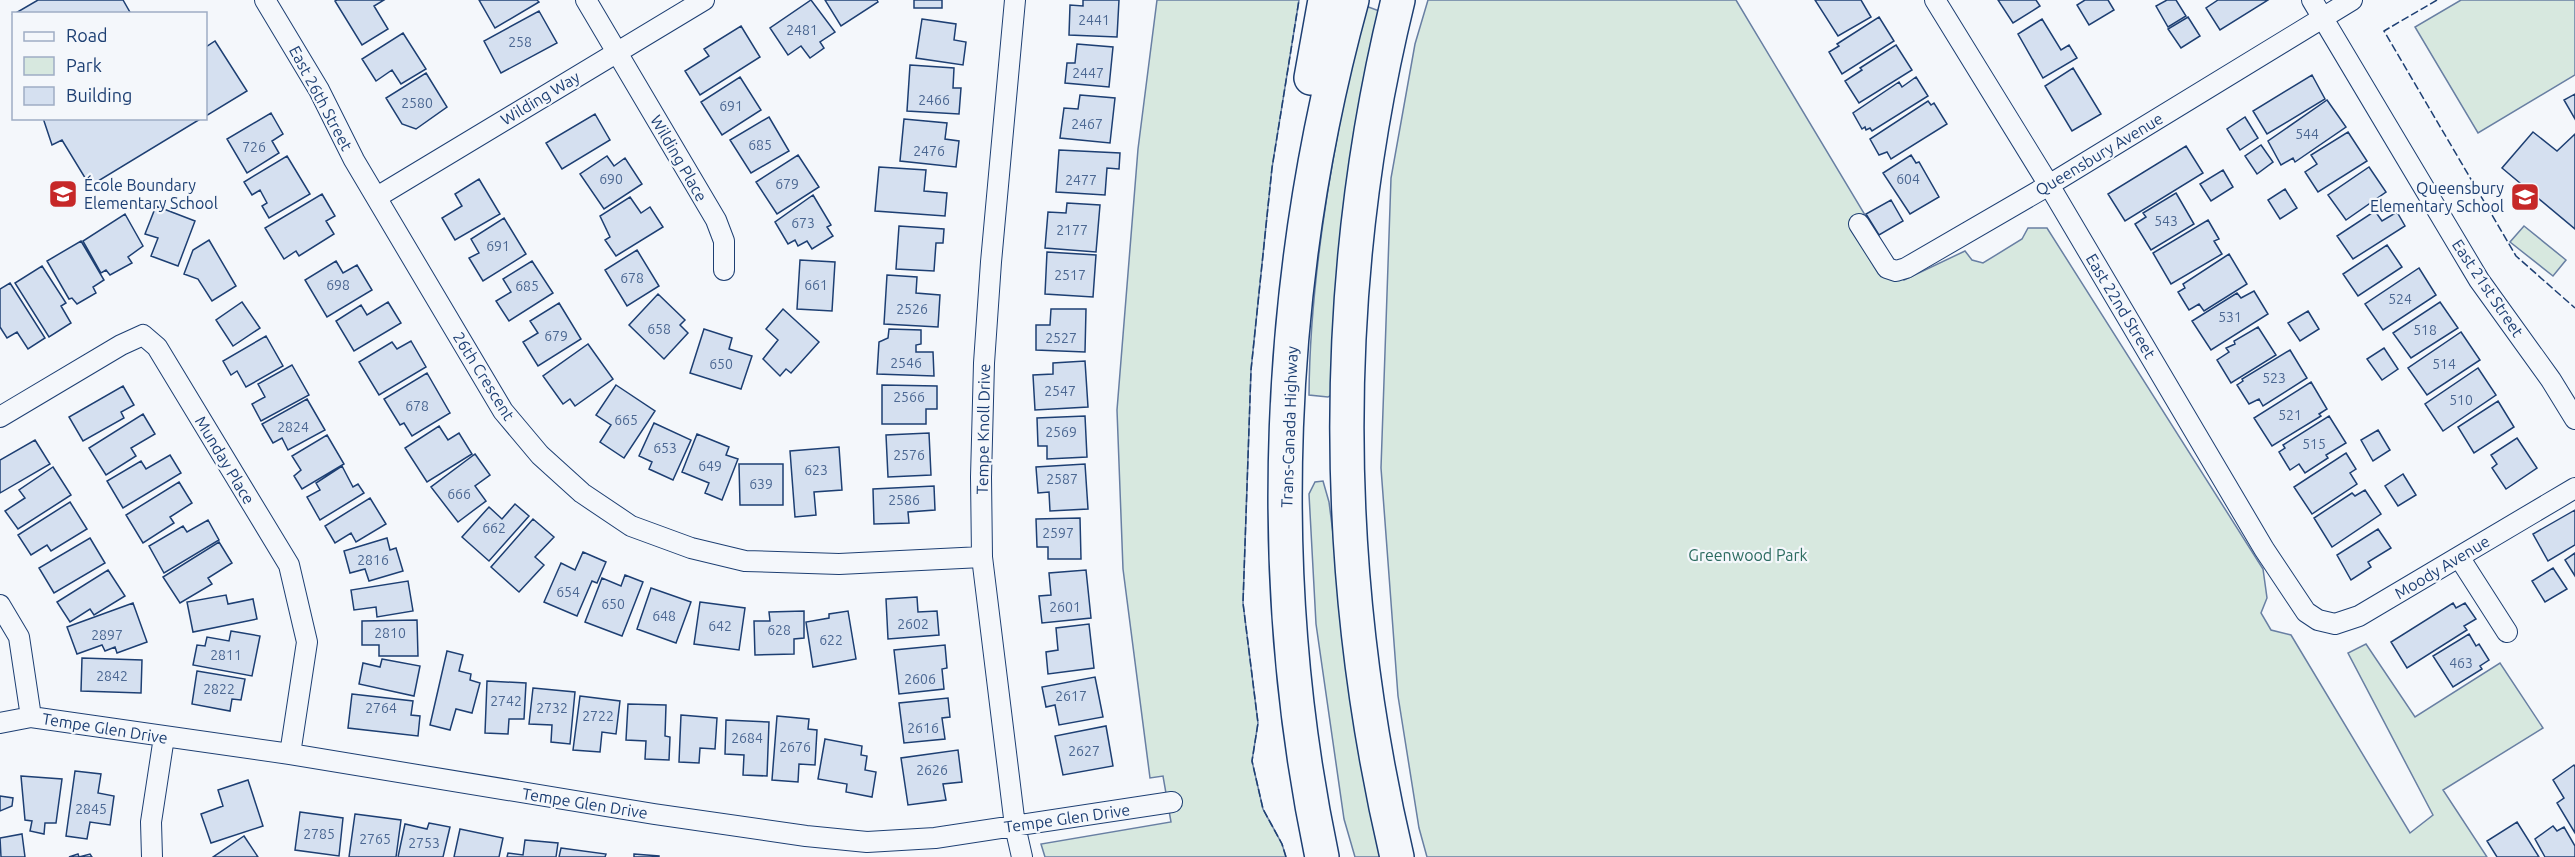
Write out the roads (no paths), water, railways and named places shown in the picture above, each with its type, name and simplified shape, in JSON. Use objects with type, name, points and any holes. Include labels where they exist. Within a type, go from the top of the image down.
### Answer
[{"type":"highway","points":[[1290,358],[1300,164],[1306,104],[1325,0]]},
{"type":"highway","name":"Trans-Canada Highway","points":[[1322,857],[1301,732],[1288,582],[1286,501],[1290,358],[1309,193],[1324,110],[1352,0]]},
{"type":"highway","points":[[1397,857],[1370,728],[1359,645],[1352,580],[1346,431],[1353,280],[1362,199],[1374,114],[1398,0]]},
{"type":"street","name":"East 26th Street","points":[[265,0],[320,90],[354,160],[377,196]]},
{"type":"street","name":"Wilding Place","points":[[586,0],[716,220],[724,241],[724,270]]},
{"type":"street","name":"Wilding Way","points":[[377,196],[705,0]]},
{"type":"street","name":"Tempe Knoll Drive","points":[[1016,0],[991,262],[985,352],[982,557],[1015,826],[1022,857]]},
{"type":"street","name":"East 22nd Street","points":[[1935,0],[2049,185],[2264,549],[2306,612]]},
{"type":"street","name":"East 21st Street","points":[[2312,0],[2479,280],[2551,380],[2575,419]]},
{"type":"street","name":"Queensbury Avenue","points":[[1859,224],[1881,262],[1887,268],[1896,271],[1917,263],[2352,0]]},
{"type":"street","name":"26th Crescent","points":[[377,196],[503,411],[540,455],[582,493],[631,526],[691,548],[745,561],[839,564],[982,557]]},
{"type":"street","name":"Munday Place","points":[[0,417],[143,335],[157,347],[289,566],[307,642],[290,754]]},
{"type":"street","name":"Moody Avenue","points":[[2306,612],[2318,620],[2335,624],[2359,616],[2575,488]]},
{"type":"street","points":[[2459,557],[2507,632]]},
{"type":"street","points":[[0,605],[19,637],[31,717]]},
{"type":"street","name":"Tempe Glen Drive","points":[[0,723],[31,717],[290,754],[654,814],[867,842],[901,841],[1172,802]]},
{"type":"street","points":[[152,857],[151,822],[165,737]]},
{"type":"place","name":"École Boundary Elementary School","points":[[63,194]]},
{"type":"place","name":"Queensbury Elementary School","points":[[2525,197]]},
{"type":"park label","name":"Greenwood Park","points":[[1748,555]]}]
